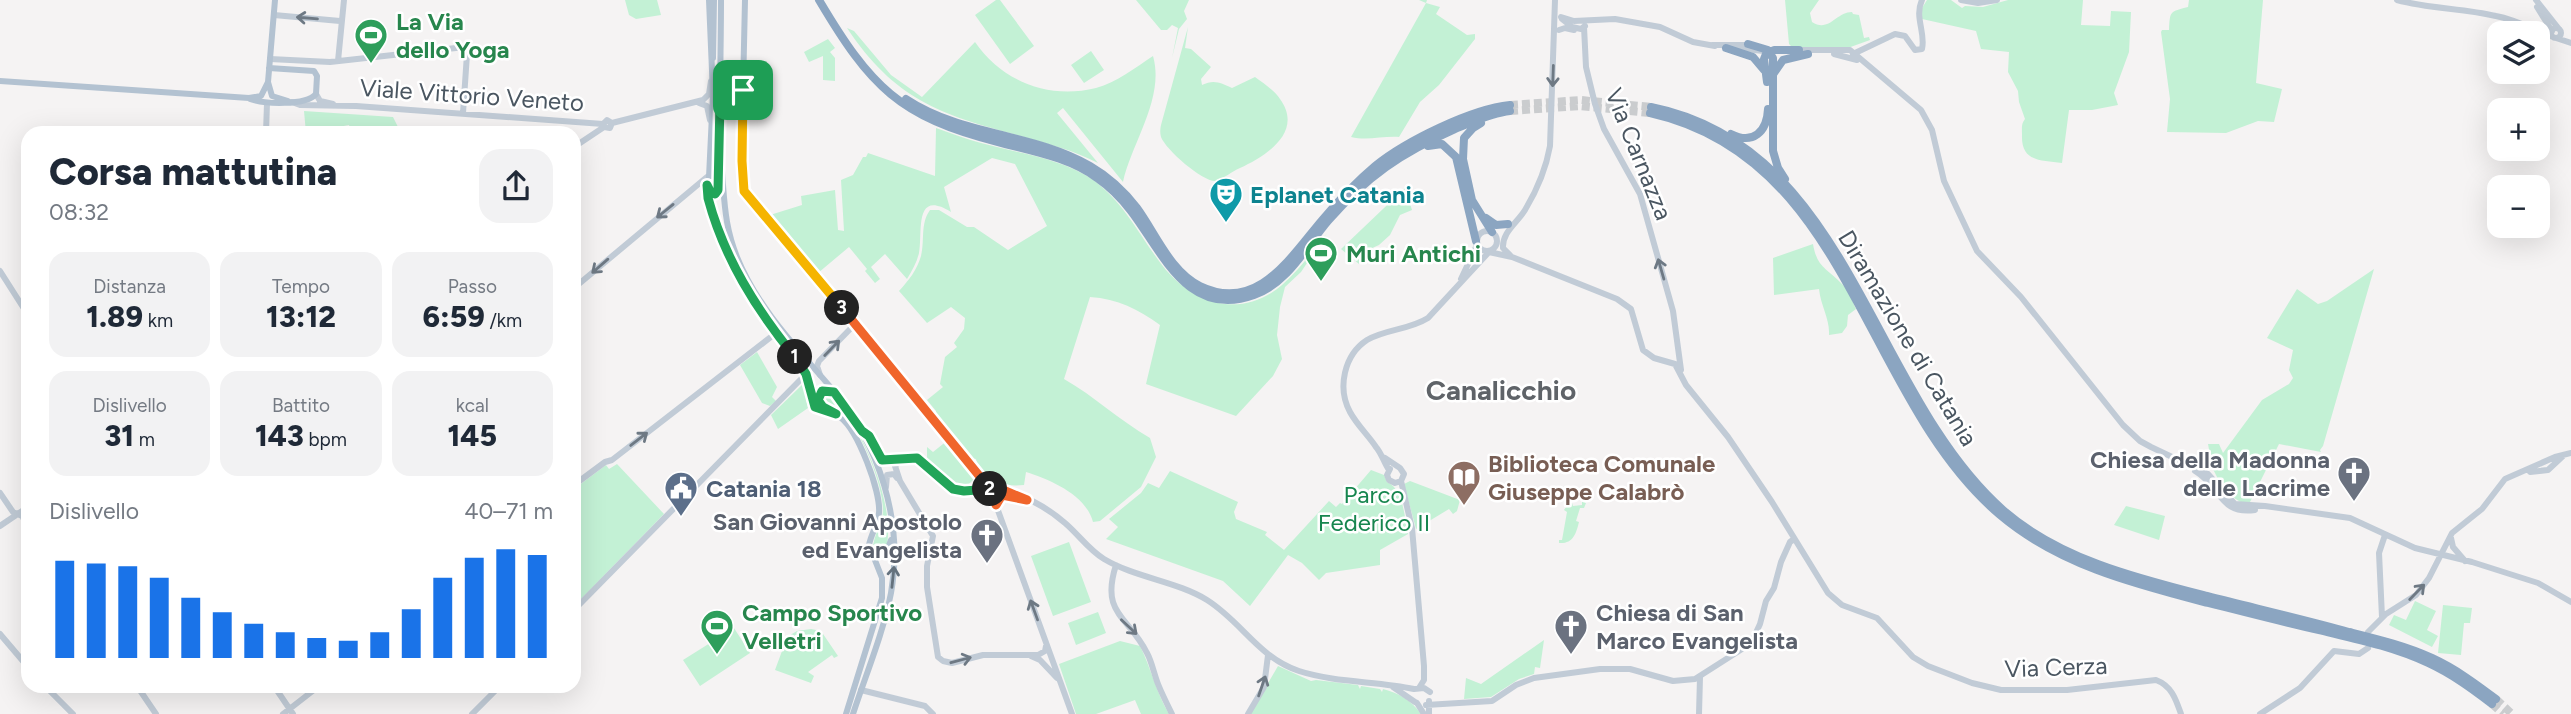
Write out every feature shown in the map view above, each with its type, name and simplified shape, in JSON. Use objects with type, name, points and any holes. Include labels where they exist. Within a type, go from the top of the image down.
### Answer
[{"type":"highway","points":[[822,3],[853,55]]},
{"type":"highway","points":[[822,3],[839,39],[889,94],[925,117],[968,134],[1059,159],[1095,177],[1122,200],[1177,276],[1199,292],[1214,298],[1245,298],[1266,290],[1278,281],[1350,198],[1403,151]]},
{"type":"highway","points":[[822,3],[863,60],[897,94],[948,120],[1037,145],[1093,168],[1121,189],[1184,274],[1199,285],[1219,292],[1247,290],[1274,276],[1356,183],[1403,151],[1508,110],[1473,128],[1463,142],[1463,159],[1471,196],[1492,232]]},
{"type":"highway","points":[[1748,44],[1770,52],[1799,50]]},
{"type":"highway","points":[[1726,48],[1753,57],[1761,65],[1766,77]]},
{"type":"highway","points":[[1667,110],[1690,114],[1738,137],[1755,137],[1767,121],[1764,59],[1770,52]]},
{"type":"highway","points":[[1770,52],[1773,60],[1773,147],[1776,162],[1784,178],[1821,224],[1837,253]]},
{"type":"highway","points":[[1772,86],[1775,70],[1780,63],[1794,56],[1808,54]]},
{"type":"highway","name":"Diramazione di Catania","points":[[1651,110],[1667,110],[1715,129],[1758,158],[1793,192],[1837,253],[1919,401],[1947,445],[1970,477],[1990,498],[2031,531],[2085,559],[2126,574],[2396,644],[2452,668],[2494,702],[2451,675],[2395,650],[2112,576],[2056,553],[2029,537],[1986,502],[1945,454],[1914,405],[1826,248],[1788,197],[1754,163],[1725,142],[1696,127],[1651,110]]},
{"type":"highway","points":[[1350,198],[1404,159],[1433,144],[1441,144],[1456,157],[1477,243]]},
{"type":"highway","points":[[1481,214],[1493,224],[1508,224]]},
{"type":"main road","points":[[248,98],[264,95],[268,82],[275,0]]},
{"type":"main road","points":[[338,105],[320,101],[316,94],[317,76],[320,68],[331,61],[344,0]]},
{"type":"main road","points":[[693,103],[708,96],[712,72],[709,0]]},
{"type":"main road","points":[[714,0],[707,177],[710,205],[739,278],[806,374],[815,407],[836,414]]},
{"type":"main road","points":[[707,185],[711,193],[717,192],[721,0]]},
{"type":"main road","points":[[745,0],[742,161],[744,191],[990,489],[1072,714]]},
{"type":"main road","points":[[1512,257],[1503,248],[1503,241],[1539,183],[1549,153],[1555,0]]},
{"type":"main road","points":[[1554,42],[1559,30],[1576,23],[1615,19],[1660,27],[1693,42],[1726,48],[1849,54],[1898,34],[1907,38],[1915,50],[1922,50],[1918,12],[1922,0]]},
{"type":"main road","points":[[1961,0],[1974,3],[1997,0]]},
{"type":"main road","points":[[2397,0],[2426,7],[2495,15],[2515,21]]},
{"type":"main road","points":[[2534,0],[2556,33]]},
{"type":"main road","points":[[2534,0],[2543,21]]},
{"type":"main road","points":[[1555,8],[1561,17],[1576,23]]},
{"type":"main road","points":[[274,15],[340,21]]},
{"type":"main road","name":"Via Carnazza","points":[[1576,23],[1584,45],[1589,79],[1600,120],[1640,194],[1668,294],[1686,385]]},
{"type":"main road","points":[[1559,30],[1567,28],[1576,32],[1584,45]]},
{"type":"main road","points":[[2550,29],[2571,41]]},
{"type":"main road","points":[[2550,31],[2556,33]]},
{"type":"main road","points":[[1712,45],[1748,44],[1849,54],[1924,113],[1932,130],[1941,173],[1977,251],[2015,290],[2132,434],[2151,447],[2189,464],[2213,484],[2233,509],[2243,511],[2274,508],[2350,518],[2415,548],[2538,583],[2571,602]]},
{"type":"main road","points":[[270,56],[331,61],[465,47],[467,54],[463,113]]},
{"type":"main road","points":[[306,70],[331,61]]},
{"type":"main road","points":[[269,68],[314,71],[317,76]]},
{"type":"main road","points":[[0,81],[248,98],[263,103],[310,100],[316,94]]},
{"type":"main road","points":[[268,82],[272,96],[289,102]]},
{"type":"main road","points":[[720,83],[724,91],[729,93]]},
{"type":"main road","points":[[720,102],[729,93],[743,90]]},
{"type":"main road","name":"Viale Vittorio Veneto","points":[[289,102],[300,105],[463,113],[603,125],[607,120],[612,123],[693,103]]},
{"type":"main road","points":[[263,103],[265,126]]},
{"type":"main road","points":[[693,103],[706,104],[710,121]]},
{"type":"main road","points":[[581,142],[603,125]]},
{"type":"main road","points":[[719,159],[724,217],[745,275],[772,317],[834,392],[862,431],[876,461],[887,500],[893,532],[891,592],[853,714]]},
{"type":"main road","points":[[581,282],[707,177]]},
{"type":"main road","points":[[1459,284],[1482,232],[1492,232],[1519,218]]},
{"type":"main road","points":[[1398,482],[1388,479],[1389,470],[1382,455],[1346,404],[1343,383],[1347,364],[1367,340],[1415,325],[1428,318],[1495,248],[1496,236],[1492,232]]},
{"type":"main road","points":[[1416,703],[1492,701],[1524,681],[1552,674],[1619,668],[1673,681],[1700,677],[1742,649],[1754,637],[1766,601],[1774,588],[1781,562],[1794,539],[1728,437],[1686,385],[1675,364],[1654,358],[1641,345],[1633,314],[1623,302],[1512,257],[1483,251],[1477,243]]},
{"type":"main road","points":[[0,271],[21,304]]},
{"type":"main road","points":[[821,376],[817,366],[819,361],[855,324]]},
{"type":"main road","points":[[581,480],[604,462],[612,460],[775,333]]},
{"type":"main road","points":[[1648,354],[1661,357],[1671,355],[1675,349],[1676,336]]},
{"type":"main road","points":[[581,600],[806,374]]},
{"type":"main road","points":[[834,392],[822,391],[818,400],[823,407],[845,422],[876,488],[879,513],[869,545],[870,553],[881,573],[883,592],[846,714]]},
{"type":"main road","points":[[862,431],[869,436],[882,460],[920,460],[953,489],[1003,490],[1046,510],[1071,529],[1095,554],[1116,565],[1198,595],[1231,618],[1258,648],[1288,666],[1308,673],[1426,689],[1452,702]]},
{"type":"main road","points":[[2370,633],[2382,617],[2416,595],[2444,556],[2451,536],[2482,509],[2505,480],[2521,474],[2548,470],[2569,453]]},
{"type":"main road","points":[[1382,455],[1404,473],[1398,482]]},
{"type":"main road","points":[[903,458],[895,466],[899,479],[933,536],[927,566],[927,587],[936,650],[941,659],[952,663],[983,655],[1029,656],[1043,653],[1046,646]]},
{"type":"main road","points":[[1389,470],[1398,467]]},
{"type":"main road","points":[[887,500],[886,477],[891,474],[899,479]]},
{"type":"main road","points":[[1398,482],[1412,528],[1424,666],[1430,693],[1428,714]]},
{"type":"main road","points":[[0,493],[13,512],[21,516]]},
{"type":"main road","points":[[996,505],[1002,495],[1027,500]]},
{"type":"main road","points":[[0,526],[21,512]]},
{"type":"main road","points":[[869,545],[876,554],[886,553],[893,532]]},
{"type":"main road","points":[[2382,617],[2379,553],[2385,535]]},
{"type":"main road","name":"Via Cerza","points":[[1794,539],[1833,598],[1842,605],[1877,618],[1913,657],[1928,666],[1972,683],[2001,690],[2067,690],[2156,680],[2171,691],[2181,714]]},
{"type":"main road","points":[[2450,545],[2465,561]]},
{"type":"main road","points":[[1116,565],[1111,592],[1113,605],[1118,616],[1138,635],[1172,714]]},
{"type":"main road","points":[[0,634],[21,659]]},
{"type":"main road","points":[[2260,714],[2300,688],[2334,651],[2352,652],[2366,648]]},
{"type":"main road","points":[[1248,714],[1264,687],[1268,655]]},
{"type":"main road","points":[[1029,656],[1040,660],[1055,675],[1064,691]]},
{"type":"main road","points":[[1416,703],[1414,695],[1423,683],[1424,666]]},
{"type":"main road","points":[[1699,714],[1700,677]]},
{"type":"main road","points":[[1388,685],[1404,692],[1428,714]]},
{"type":"main road","points":[[861,690],[925,706],[933,714]]},
{"type":"main road","points":[[52,693],[73,714]]},
{"type":"main road","points":[[142,693],[156,714]]},
{"type":"main road","points":[[278,693],[289,712],[311,693]]},
{"type":"main road","points":[[472,714],[493,693]]},
{"type":"main road","points":[[1428,714],[1439,703]]},
{"type":"green space","points":[[625,0],[657,0],[661,15],[636,19],[629,15]]},
{"type":"green space","points":[[1000,0],[1034,46],[1010,64],[975,15]]},
{"type":"green space","points":[[1136,0],[1189,0],[1184,11],[1187,19],[1179,29],[1172,58],[1178,28],[1172,25],[1167,30],[1161,30]]},
{"type":"green space","points":[[1785,0],[1819,0],[1810,13],[1812,22],[1818,25],[1828,24],[1846,13],[1859,15],[1864,38],[1869,37],[1870,40],[1845,49],[1793,48],[1789,44]]},
{"type":"green space","points":[[1927,0],[1951,0],[1962,8],[1983,7],[2008,0],[2083,0],[2081,25],[2110,26],[2111,11],[2131,12],[2129,52],[2114,93],[2118,105],[2092,110],[2069,110],[2062,163],[2034,158],[2025,150],[2023,144],[2022,126],[2025,119],[2018,91],[2008,72],[2009,52],[1981,49],[1976,31],[1922,19],[1922,8]]},
{"type":"green space","points":[[2189,0],[2263,0],[2256,83],[2282,89],[2274,122],[2258,121],[2226,133],[2167,132],[2170,99],[2161,32],[2169,30],[2172,13],[2188,7]]},
{"type":"green space","points":[[1426,3],[1440,7],[1436,14],[1467,35],[1475,34],[1475,39],[1439,85],[1420,102],[1399,137],[1351,137]]},
{"type":"green space","points":[[1188,27],[1185,48],[1191,49],[1211,67],[1201,79],[1202,85],[1214,82],[1232,88],[1255,77],[1280,99],[1288,122],[1285,132],[1270,150],[1215,181],[1185,164],[1164,143],[1160,131]]},
{"type":"green space","points":[[847,28],[854,31],[891,75],[922,97],[975,42],[986,56],[1012,77],[1044,89],[1061,91],[1078,91],[1104,85],[1153,56],[1155,88],[1123,182],[1063,108],[1057,113],[1098,163],[1079,154],[943,112],[922,101],[883,72]]},
{"type":"green space","points":[[828,39],[835,48],[830,52],[835,58],[835,81],[823,80],[823,56],[809,62],[804,52]]},
{"type":"green space","points":[[1091,51],[1104,70],[1084,83],[1071,65]]},
{"type":"green space","points":[[304,111],[393,117],[398,126],[349,125],[305,126]]},
{"type":"green space","points":[[936,128],[1052,161],[1092,179],[1122,208],[1174,278],[1202,298],[1218,303],[1250,302],[1266,296],[1294,273],[1327,233],[1301,272],[1285,287],[1277,335],[1282,359],[1273,376],[1236,416],[1146,384],[1160,325],[1127,306],[1090,297],[1064,379],[1150,438],[1156,457],[1141,487],[1100,521],[1093,522],[1089,512],[1075,496],[1046,479],[1026,472],[1024,485],[1008,485],[994,482],[982,473],[976,459],[970,458],[958,440],[956,441],[935,416],[936,411],[927,400],[943,387],[940,384],[945,357],[957,347],[954,343],[964,329],[965,318],[951,307],[927,323],[899,291],[912,275],[919,261],[925,221],[930,210],[939,210],[967,227],[974,227],[1008,250],[1047,226],[1015,164],[992,158],[944,187],[951,212],[939,206],[925,209],[919,253],[907,279],[885,254],[871,267],[880,279],[875,283],[849,247],[818,273],[770,215],[802,205],[801,196],[835,190],[838,230],[844,231],[841,180],[853,175],[868,153],[935,176]]},
{"type":"green space","points":[[1405,188],[1412,210],[1400,215],[1390,235],[1370,249],[1359,264],[1341,249]]},
{"type":"green space","points":[[1813,244],[1820,263],[1844,286],[1856,309],[1848,315],[1847,326],[1842,333],[1829,335],[1819,289],[1774,295],[1773,258]]},
{"type":"green space","points":[[2374,269],[2321,452],[2279,444],[2249,504],[2238,501],[2218,478],[2212,466],[2208,444],[2219,444],[2223,453],[2262,400],[2289,384],[2293,378],[2289,370],[2293,350],[2267,338],[2297,289],[2318,304],[2327,301]]},
{"type":"green space","points":[[757,352],[777,387],[772,397],[776,401],[770,406],[762,403],[740,365]]},
{"type":"green space","points":[[803,384],[808,408],[778,429],[771,415]]},
{"type":"green space","points":[[823,394],[832,395],[855,426],[874,468],[886,511],[886,550],[879,552],[873,547],[883,510],[870,460],[851,423],[844,415],[821,401]]},
{"type":"green space","points":[[948,440],[974,473],[973,480],[968,485],[952,484],[927,459],[927,447],[933,452]]},
{"type":"green space","points":[[617,464],[664,514],[581,599],[581,484],[606,465],[609,469]]},
{"type":"green space","name":"Parco Federico II","points":[[1371,470],[1384,475],[1397,491],[1408,534],[1380,550],[1380,565],[1326,573],[1319,580],[1302,563],[1288,555],[1250,606],[1223,581],[1106,539],[1118,527],[1109,519],[1141,493],[1148,483],[1159,488],[1170,471],[1238,502],[1234,512],[1236,519],[1267,532],[1265,535],[1284,550],[1329,501],[1336,507],[1342,504]]},
{"type":"green space","points":[[1410,481],[1460,500],[1457,511],[1453,514],[1449,509],[1416,529],[1404,484]]},
{"type":"green space","points":[[1582,501],[1586,503],[1584,508],[1580,508],[1575,534],[1568,542],[1559,543],[1559,540],[1562,540],[1567,512],[1564,510],[1569,503],[1573,506],[1582,505]]},
{"type":"green space","points":[[2126,506],[2165,516],[2159,540],[2114,525]]},
{"type":"green space","points":[[1069,542],[1091,602],[1053,616],[1031,556]]},
{"type":"green space","points":[[2415,601],[2436,611],[2427,630],[2438,636],[2432,647],[2389,625],[2394,615],[2406,620]]},
{"type":"green space","points":[[2443,605],[2472,608],[2470,623],[2464,623],[2461,655],[2438,653]]},
{"type":"green space","points":[[1098,612],[1106,633],[1076,645],[1068,623]]},
{"type":"green space","name":"Campo Sportivo Velletri","points":[[734,628],[750,653],[700,686],[683,660]]},
{"type":"green space","points":[[797,631],[821,631],[838,656],[834,658],[832,655],[808,672],[814,676],[811,683],[775,670],[785,638]]},
{"type":"green space","points":[[1544,640],[1540,668],[1535,667],[1534,674],[1519,679],[1491,697],[1464,699],[1466,678],[1481,684]]},
{"type":"green space","points":[[1120,641],[1140,646],[1169,714],[1141,714],[1135,700],[1096,714],[1076,714],[1059,664]]},
{"type":"green space","points":[[1278,666],[1311,681],[1389,691],[1409,701],[1421,714],[1250,714]]},
{"type":"tunnel","points":[[1510,105],[1581,100],[1651,107]]},
{"type":"tunnel","points":[[1510,111],[1580,106],[1650,113]]},
{"type":"tunnel","points":[[2496,699],[2512,714]]},
{"type":"tunnel","points":[[2492,704],[2503,714]]},
{"type":"place","name":"La Via dello Yoga","points":[[371,65]]},
{"type":"place","name":"Eplanet Catania","points":[[1226,224]]},
{"type":"place","name":"Muri Antichi","points":[[1321,283]]},
{"type":"place","name":"Chiesa della Madonna delle Lacrime","points":[[2354,503]]},
{"type":"place","name":"Biblioteca Comunale Giuseppe Calabrò","points":[[1464,507]]},
{"type":"place","name":"Catania 18","points":[[681,518]]},
{"type":"place","name":"San Giovanni Apostolo ed Evangelista","points":[[987,565]]},
{"type":"place","name":"Campo Sportivo Velletri","points":[[717,656]]},
{"type":"place","name":"Chiesa di San Marco Evangelista","points":[[1571,656]]},
{"type":"district","name":"Canalicchio","points":[[1501,390]]},
{"type":"route","points":[[743,90],[725,95],[720,102],[718,190],[715,194],[711,193],[707,185],[708,198],[739,278],[766,322],[804,368],[815,407],[836,414],[823,407],[818,400],[822,391],[834,392],[862,431],[869,436],[882,460],[917,458],[953,489],[990,489],[996,505],[1002,495],[1027,500],[1014,493],[990,489],[975,467],[746,195],[742,177],[743,90]]}]
